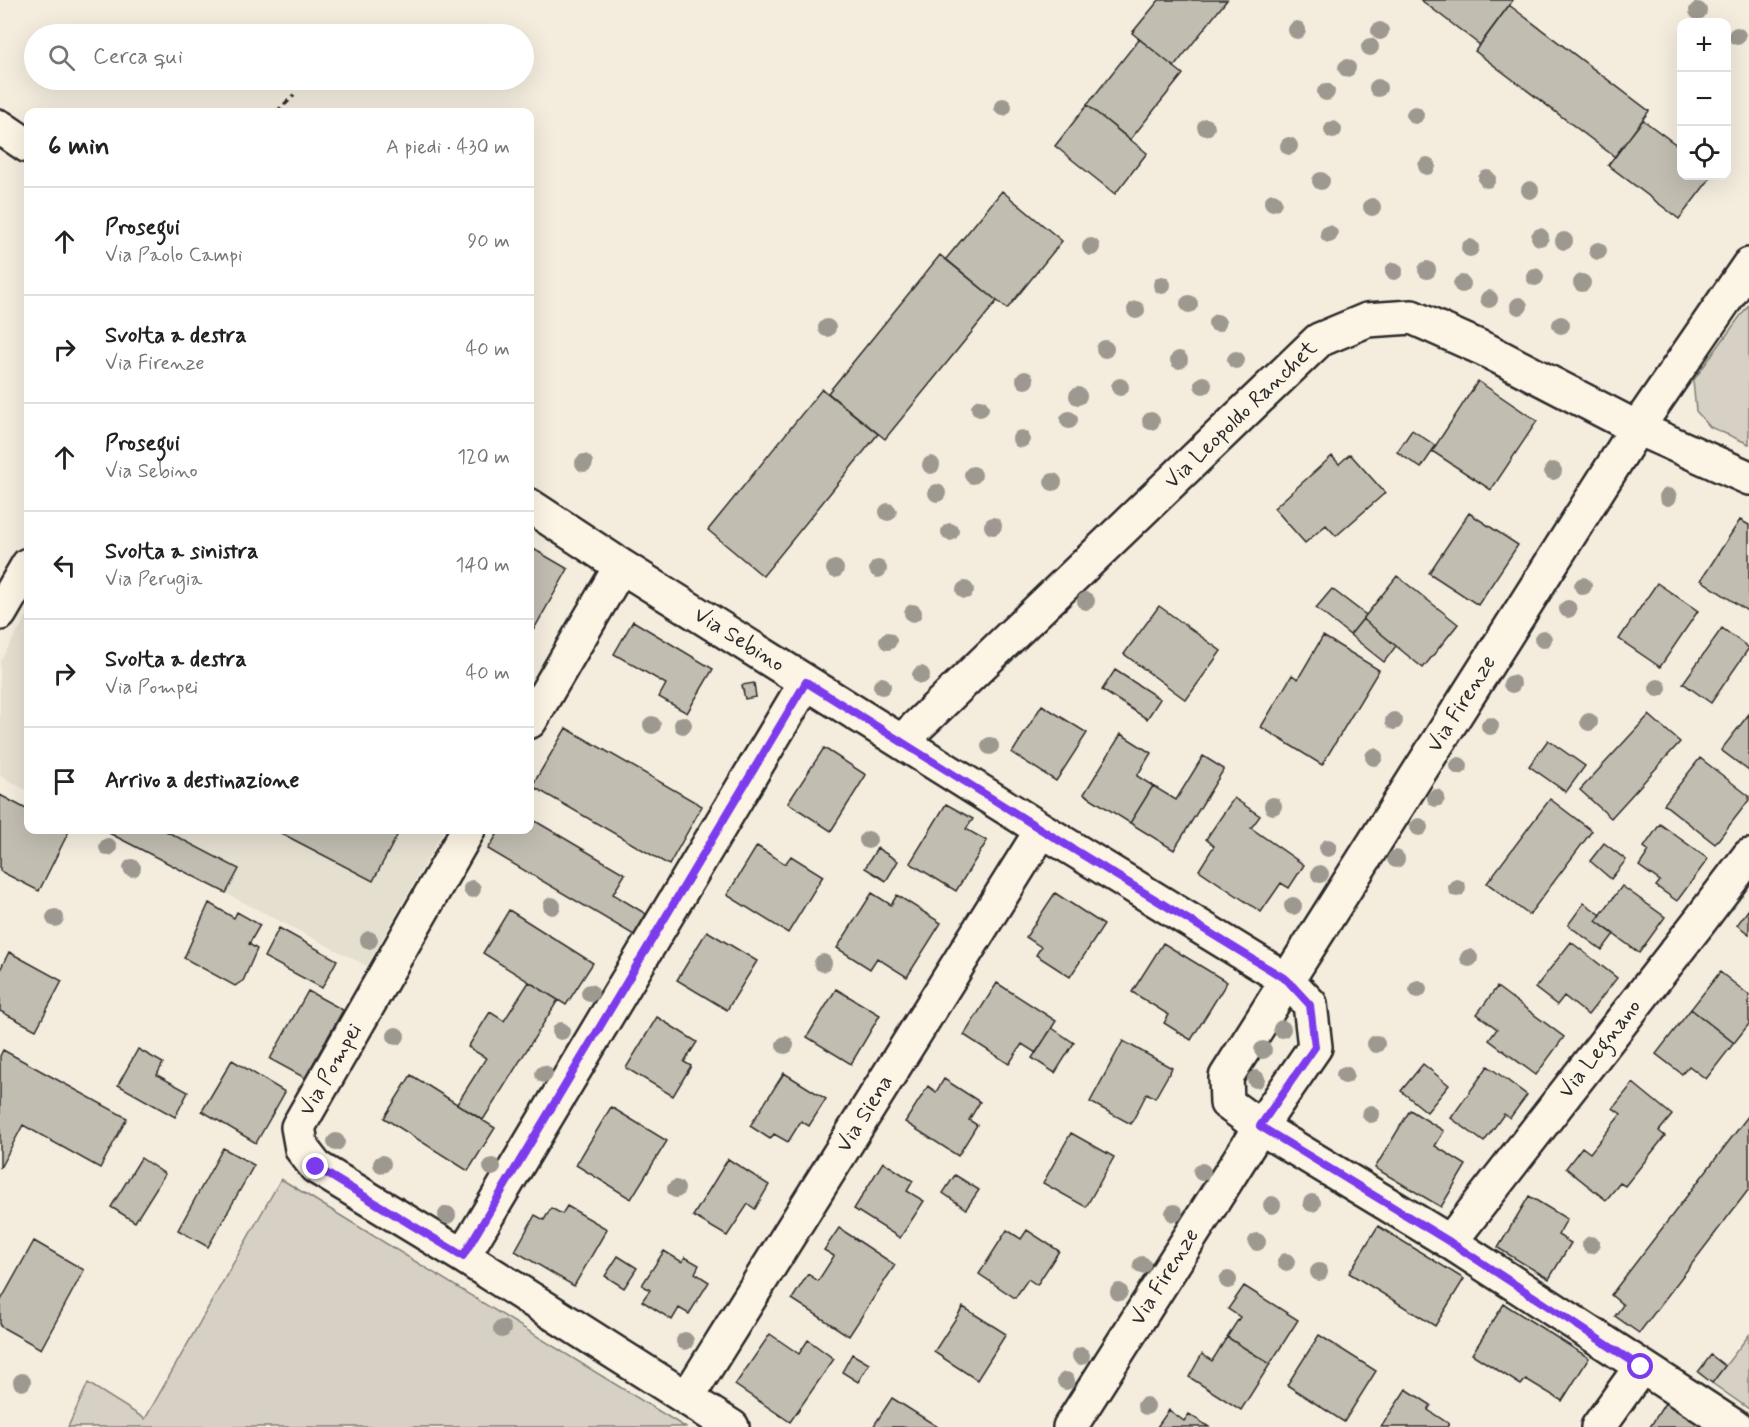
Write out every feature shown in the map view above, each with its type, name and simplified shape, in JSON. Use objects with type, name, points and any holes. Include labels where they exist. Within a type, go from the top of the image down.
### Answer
[{"type":"street","points":[[0,127],[24,143]]},
{"type":"street","name":"Via Firenze","points":[[1260,1126],[1227,1103],[1226,1077],[1637,428],[1749,265]]},
{"type":"street","name":"Via Leopoldo Ranchet","points":[[902,741],[1319,340],[1367,320],[1412,317],[1486,350],[1637,428],[1749,478]]},
{"type":"street","name":"Via Sebino","points":[[534,510],[1042,830],[1287,980]]},
{"type":"street","points":[[534,714],[621,566]]},
{"type":"street","points":[[0,613],[24,572]]},
{"type":"street","points":[[463,1256],[806,682]]},
{"type":"street","name":"Via Siena","points":[[687,1398],[1042,830]]},
{"type":"street","name":"Via Pompei","points":[[466,834],[298,1127],[302,1149],[316,1167],[463,1256],[732,1427]]},
{"type":"street","name":"Via Legnano","points":[[1450,1242],[1749,856]]},
{"type":"street","name":"Via Firenze","points":[[1070,1427],[1260,1126],[1315,1047],[1310,1005],[1287,980]]},
{"type":"street","points":[[1260,1126],[1450,1242],[1735,1427]]},
{"type":"street","points":[[1598,1427],[1641,1367]]},
{"type":"path","points":[[281,108],[294,95]]},
{"type":"shaded area","points":[[1749,304],[1749,444],[1710,427],[1696,411],[1693,381]]},
{"type":"shaded area","points":[[24,621],[24,789],[0,776],[0,661]]},
{"type":"shaded area","points":[[111,834],[442,834],[367,966]]},
{"type":"shaded area","points":[[281,1179],[685,1427],[68,1427],[88,1383],[145,1419]]},
{"type":"shaded area","points":[[1749,1335],[1749,1409],[1712,1383]]},
{"type":"building","points":[[1159,0],[1227,0],[1174,67],[1132,33]]},
{"type":"building","points":[[1421,0],[1513,0],[1480,45]]},
{"type":"building","points":[[1509,5],[1649,111],[1615,157],[1475,51]]},
{"type":"building","points":[[1139,39],[1183,74],[1130,140],[1087,105]]},
{"type":"building","points":[[1087,105],[1147,153],[1115,194],[1055,146]]},
{"type":"building","points":[[1643,120],[1677,145],[1677,180],[1709,180],[1679,219],[1608,165]]},
{"type":"building","points":[[1002,191],[1062,241],[1007,309],[946,259]]},
{"type":"building","points":[[940,255],[997,301],[885,439],[828,393]]},
{"type":"building","points":[[1478,381],[1537,421],[1491,490],[1432,451]]},
{"type":"building","points":[[822,389],[878,434],[763,576],[708,530]]},
{"type":"building","points":[[1412,430],[1436,446],[1421,468],[1397,452]]},
{"type":"building","points":[[1350,454],[1385,493],[1336,536],[1326,525],[1305,543],[1274,508],[1332,456],[1339,464]]},
{"type":"building","points":[[1469,513],[1518,545],[1478,605],[1429,573]]},
{"type":"building","points":[[1740,520],[1749,525],[1749,612],[1701,580]]},
{"type":"building","points":[[534,549],[568,569],[534,629]]},
{"type":"building","points":[[1397,576],[1458,624],[1423,668],[1363,619]]},
{"type":"building","points":[[1657,583],[1698,611],[1660,667],[1619,639]]},
{"type":"building","points":[[1332,589],[1366,615],[1350,635],[1316,608]]},
{"type":"building","points":[[1159,606],[1221,651],[1186,700],[1124,654]]},
{"type":"building","points":[[1363,619],[1396,646],[1384,662],[1350,635]]},
{"type":"building","points":[[633,621],[713,669],[687,713],[659,697],[666,684],[614,654]]},
{"type":"building","points":[[1722,628],[1749,648],[1711,703],[1683,683]]},
{"type":"building","points":[[1323,636],[1379,670],[1322,765],[1261,727],[1292,675],[1298,679]]},
{"type":"building","points":[[1115,670],[1160,699],[1147,719],[1102,690]]},
{"type":"building","points":[[754,683],[756,697],[745,699],[742,685]]},
{"type":"building","points":[[1042,705],[1087,733],[1056,781],[1012,753]]},
{"type":"building","points":[[1749,714],[1749,771],[1721,750]]},
{"type":"building","points":[[1649,715],[1680,742],[1611,818],[1580,790]]},
{"type":"building","points":[[566,728],[702,806],[669,865],[534,787],[534,783]]},
{"type":"building","points":[[1121,734],[1151,753],[1137,776],[1153,786],[1130,823],[1084,794]]},
{"type":"building","points":[[1548,740],[1585,766],[1566,792],[1529,766]]},
{"type":"building","points":[[824,748],[866,775],[831,831],[788,803]]},
{"type":"building","points":[[1203,756],[1224,769],[1174,850],[1130,823],[1153,786],[1176,800]]},
{"type":"building","points":[[1700,758],[1749,796],[1749,800],[1715,844],[1664,804]]},
{"type":"building","points":[[0,795],[24,808],[24,834],[68,834],[39,891],[0,871]]},
{"type":"building","points":[[1234,798],[1260,816],[1251,828],[1304,865],[1289,888],[1281,883],[1261,912],[1199,870],[1214,846],[1206,839]]},
{"type":"building","points":[[1550,799],[1592,831],[1529,915],[1487,883]]},
{"type":"building","points":[[946,804],[973,819],[966,829],[987,841],[956,891],[910,863]]},
{"type":"building","points":[[534,820],[625,874],[613,894],[646,914],[634,935],[488,849],[497,834],[534,834]]},
{"type":"building","points":[[1660,824],[1708,859],[1677,901],[1656,886],[1660,881],[1639,866],[1649,851],[1644,847]]},
{"type":"building","points":[[111,834],[172,834],[239,869],[226,893]]},
{"type":"building","points":[[283,834],[398,834],[373,881]]},
{"type":"building","points":[[1604,843],[1626,860],[1611,879],[1590,861]]},
{"type":"building","points":[[757,846],[785,864],[791,856],[823,876],[788,933],[727,895]]},
{"type":"building","points":[[877,848],[898,861],[886,881],[865,868]]},
{"type":"building","points":[[1622,886],[1665,917],[1639,953],[1596,921]]},
{"type":"building","points":[[872,893],[891,905],[897,895],[941,923],[907,977],[877,958],[870,969],[837,948]]},
{"type":"building","points":[[1055,893],[1104,925],[1070,977],[1036,955],[1041,947],[1026,937]]},
{"type":"building","points":[[209,903],[234,918],[237,912],[260,925],[249,944],[257,949],[243,981],[235,986],[184,958]]},
{"type":"building","points":[[1584,903],[1601,915],[1596,921],[1614,934],[1602,950],[1568,925]]},
{"type":"building","points":[[1749,909],[1749,934],[1737,925]]},
{"type":"building","points":[[509,910],[593,963],[566,1005],[483,953]]},
{"type":"building","points":[[279,928],[337,960],[322,988],[264,957]]},
{"type":"building","points":[[707,931],[757,961],[727,1010],[677,980]]},
{"type":"building","points":[[1571,942],[1617,978],[1588,1015],[1564,996],[1557,1005],[1535,988]]},
{"type":"building","points":[[1163,943],[1227,982],[1191,1040],[1164,1023],[1169,1015],[1132,992]]},
{"type":"building","points":[[9,952],[62,981],[36,1030],[0,1011],[0,970]]},
{"type":"building","points":[[1720,972],[1749,995],[1749,1024],[1734,1043],[1691,1009]]},
{"type":"building","points":[[529,982],[558,1000],[483,1120],[457,1104],[486,1058],[468,1047],[490,1012],[504,1021]]},
{"type":"building","points":[[997,983],[1056,1021],[1036,1053],[1022,1044],[1009,1064],[964,1035]]},
{"type":"building","points":[[1497,987],[1564,1037],[1536,1075],[1489,1040],[1497,1029],[1477,1014]]},
{"type":"building","points":[[836,989],[880,1015],[851,1064],[807,1037]]},
{"type":"building","points":[[308,991],[343,1010],[305,1078],[270,1059]]},
{"type":"building","points":[[1691,1009],[1734,1043],[1706,1079],[1689,1066],[1682,1074],[1656,1054]]},
{"type":"building","points":[[657,1017],[697,1042],[684,1062],[691,1066],[673,1096],[626,1068]]},
{"type":"building","points":[[1052,1028],[1074,1043],[1055,1073],[1032,1058]]},
{"type":"building","points":[[1123,1041],[1172,1068],[1155,1098],[1147,1093],[1131,1124],[1090,1102]]},
{"type":"building","points":[[138,1049],[163,1063],[157,1075],[188,1092],[175,1117],[118,1085]]},
{"type":"building","points":[[3,1050],[127,1118],[100,1168],[23,1125],[0,1168],[0,1056]]},
{"type":"building","points":[[232,1060],[285,1092],[256,1143],[202,1111]]},
{"type":"building","points":[[1423,1064],[1449,1085],[1427,1112],[1401,1091]]},
{"type":"building","points":[[1488,1066],[1527,1095],[1510,1118],[1504,1114],[1484,1142],[1451,1118]]},
{"type":"building","points":[[784,1073],[826,1099],[809,1126],[801,1121],[788,1142],[774,1134],[770,1139],[750,1126]]},
{"type":"building","points":[[411,1075],[495,1128],[468,1171],[384,1118]]},
{"type":"building","points":[[944,1079],[980,1102],[969,1120],[977,1125],[958,1156],[905,1122],[928,1086],[936,1092]]},
{"type":"building","points":[[1633,1083],[1672,1115],[1659,1131],[1665,1136],[1625,1186],[1620,1183],[1606,1200],[1566,1168],[1582,1147],[1590,1153],[1621,1114],[1613,1108]]},
{"type":"building","points":[[611,1107],[667,1141],[631,1199],[576,1165]]},
{"type":"building","points":[[1410,1110],[1444,1131],[1435,1146],[1466,1165],[1441,1207],[1375,1168]]},
{"type":"building","points":[[1749,1115],[1749,1189],[1639,1333],[1615,1316],[1623,1305],[1611,1295]]},
{"type":"building","points":[[1071,1133],[1114,1157],[1086,1207],[1043,1183]]},
{"type":"building","points":[[223,1148],[254,1165],[208,1247],[178,1230]]},
{"type":"building","points":[[141,1158],[165,1174],[135,1222],[111,1207]]},
{"type":"building","points":[[728,1159],[769,1185],[755,1209],[748,1204],[727,1236],[693,1216]]},
{"type":"building","points":[[883,1162],[913,1181],[907,1191],[924,1201],[900,1238],[854,1209]]},
{"type":"building","points":[[955,1175],[979,1190],[966,1209],[943,1193]]},
{"type":"building","points":[[1529,1196],[1567,1219],[1558,1235],[1571,1243],[1549,1279],[1498,1248]]},
{"type":"building","points":[[567,1206],[607,1229],[574,1286],[515,1251],[535,1215],[544,1220],[551,1208],[562,1214]]},
{"type":"building","points":[[1378,1226],[1464,1279],[1435,1326],[1349,1273]]},
{"type":"building","points":[[839,1228],[895,1265],[849,1336],[792,1299],[808,1274],[818,1281],[834,1256],[824,1250]]},
{"type":"building","points":[[1007,1230],[1021,1239],[1027,1230],[1059,1251],[1037,1285],[1028,1279],[1015,1298],[979,1274]]},
{"type":"building","points":[[34,1241],[84,1270],[41,1349],[0,1326],[0,1302]]},
{"type":"building","points":[[664,1251],[682,1262],[685,1257],[699,1265],[695,1273],[709,1282],[689,1314],[679,1308],[672,1320],[642,1301],[650,1290],[642,1285]]},
{"type":"building","points":[[618,1256],[637,1268],[624,1288],[605,1276]]},
{"type":"building","points":[[1244,1286],[1298,1320],[1270,1364],[1227,1337],[1240,1317],[1228,1309]]},
{"type":"building","points":[[1504,1304],[1589,1358],[1562,1401],[1526,1379],[1521,1385],[1472,1354]]},
{"type":"building","points":[[963,1307],[1006,1334],[977,1380],[934,1352]]},
{"type":"building","points":[[770,1334],[799,1354],[808,1340],[834,1359],[790,1422],[735,1385]]},
{"type":"building","points":[[1319,1335],[1376,1371],[1344,1422],[1287,1385]]},
{"type":"building","points":[[1227,1337],[1270,1364],[1241,1410],[1189,1377],[1202,1354],[1212,1361]]},
{"type":"building","points":[[852,1354],[869,1364],[858,1382],[842,1372]]},
{"type":"building","points":[[1711,1355],[1725,1366],[1712,1383],[1698,1372]]},
{"type":"building","points":[[1406,1389],[1431,1405],[1428,1410],[1449,1424],[1447,1427],[1381,1427]]},
{"type":"building","points":[[892,1398],[938,1427],[873,1427]]},
{"type":"building","points":[[1665,1403],[1703,1427],[1650,1427]]},
{"type":"building","points":[[1169,1410],[1184,1421],[1189,1414],[1209,1427],[1157,1427]]},
{"type":"route","points":[[316,1167],[463,1256],[806,682],[1287,980],[1310,1005],[1315,1047],[1260,1126],[1450,1242],[1641,1367]]}]
